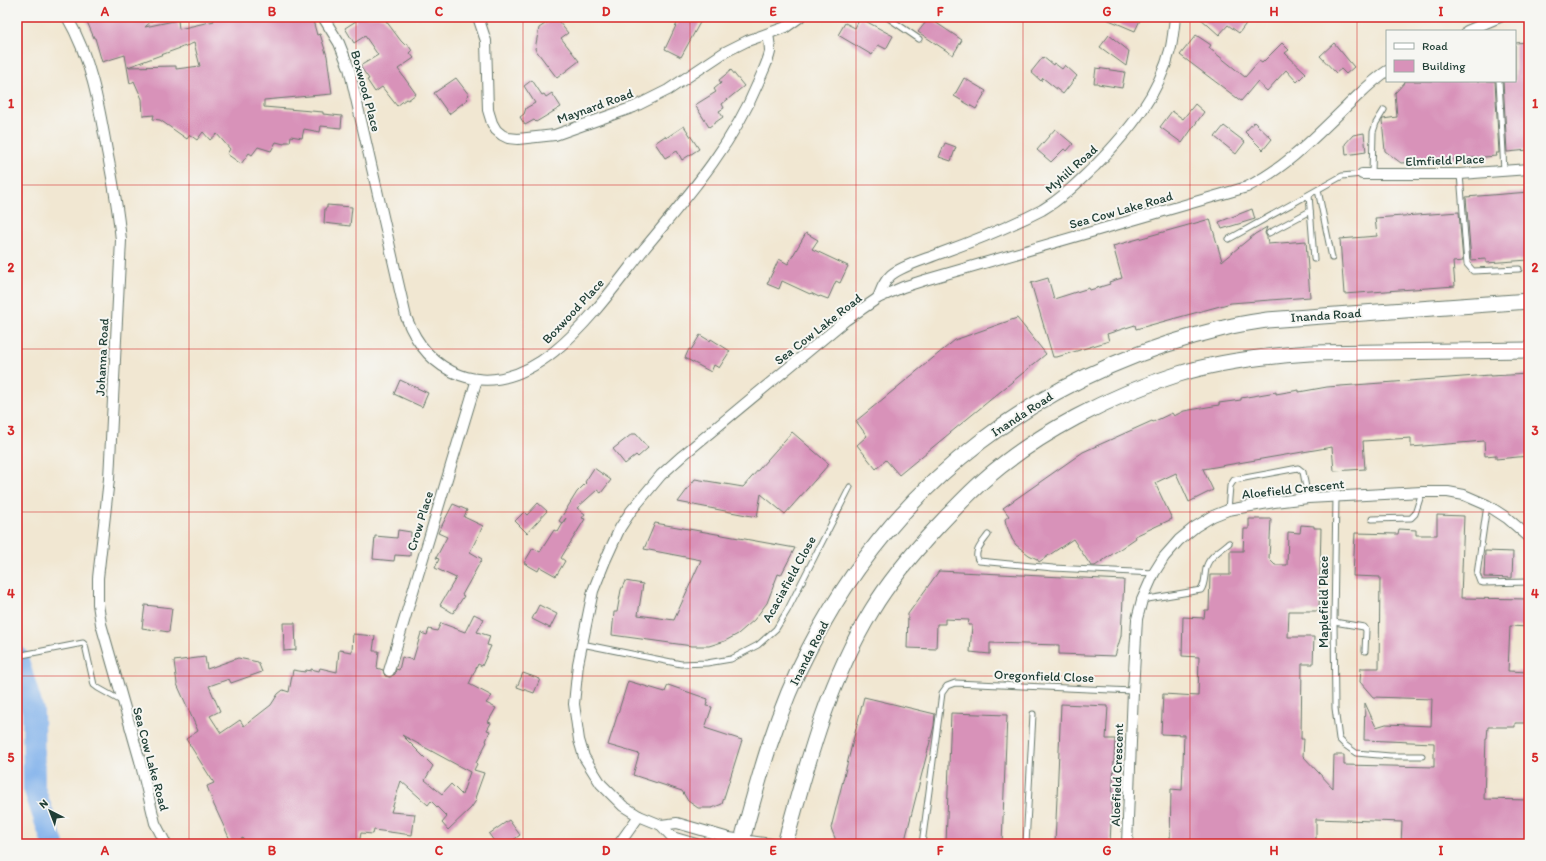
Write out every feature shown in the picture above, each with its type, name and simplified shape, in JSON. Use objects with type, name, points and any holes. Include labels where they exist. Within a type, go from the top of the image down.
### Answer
[{"type":"main road","name":"Inanda Road","points":[[742,842],[776,725],[791,687],[809,649],[848,582],[897,519],[935,480],[963,455],[1001,426],[1039,401],[1084,378],[1131,358],[1181,340],[1225,327],[1267,320],[1529,301]]},
{"type":"main road","points":[[785,844],[821,719],[839,674],[872,610],[899,570],[930,535],[985,479],[1022,451],[1060,427],[1101,405],[1179,374],[1228,362],[1275,355],[1310,353],[1529,350]]},
{"type":"street","name":"Johanna Road","points":[[66,17],[74,30],[83,52],[98,99],[118,212],[121,240],[109,479],[98,578],[98,604],[101,624],[123,702]]},
{"type":"street","name":"Boxwood Place","points":[[323,17],[339,43],[349,68],[406,317],[412,333],[423,349],[451,372],[476,379],[489,380],[505,377],[524,370],[539,363],[557,350],[592,313],[695,187],[732,135],[753,97],[770,52],[768,34]]},
{"type":"street","name":"Maynard Road","points":[[478,17],[483,30],[487,53],[488,110],[492,123],[496,130],[502,135],[508,138],[518,139],[555,134],[634,107],[668,90],[725,52],[747,41],[786,27],[800,17]]},
{"type":"street","name":"Myhill Road","points":[[878,298],[886,280],[898,270],[968,243],[1041,210],[1071,190],[1119,142],[1130,129],[1153,95],[1167,62],[1175,17]]},
{"type":"street","points":[[1469,30],[1500,17]]},
{"type":"street","name":"Sea Cow Lake Road","points":[[661,825],[639,816],[623,806],[600,784],[584,757],[579,740],[574,704],[578,664],[593,591],[620,528],[631,510],[661,475],[846,320],[878,298],[903,287],[925,280],[1247,188],[1264,179],[1296,155],[1361,93],[1386,72]]},
{"type":"street","name":"Elmfield Place","points":[[1367,174],[1460,174],[1529,169]]},
{"type":"street","name":"Crow Place","points":[[388,671],[476,379]]},
{"type":"street","name":"Aloefield Crescent","points":[[1127,844],[1132,691],[1137,619],[1142,600],[1154,573],[1164,557],[1179,540],[1213,516],[1228,510],[1251,505],[1308,498],[1422,492],[1448,492],[1464,495],[1487,505],[1507,518],[1529,537]]},
{"type":"street","name":"Sea Cow Lake Road","points":[[123,702],[140,761],[155,823],[166,844]]},
{"type":"street","points":[[619,844],[639,816]]},
{"type":"street","points":[[661,825],[677,823],[742,842],[771,844]]},
{"type":"street","points":[[661,825],[672,836],[696,844]]},
{"type":"lane","points":[[887,17],[919,39]]},
{"type":"lane","points":[[1499,82],[1504,170]]},
{"type":"lane","points":[[1229,239],[1342,176],[1367,174],[1373,132],[1376,123],[1384,110]]},
{"type":"lane","points":[[1460,174],[1467,264],[1473,271],[1519,269]]},
{"type":"lane","points":[[1318,190],[1332,258]]},
{"type":"lane","points":[[1308,195],[1314,259]]},
{"type":"lane","points":[[1269,233],[1310,210]]},
{"type":"lane","points":[[1228,510],[1230,486],[1234,480],[1298,468],[1303,472],[1308,498]]},
{"type":"lane","name":"Acaciafield Close","points":[[582,644],[682,664],[707,663],[731,659],[758,645],[776,629],[787,611],[850,486]]},
{"type":"lane","points":[[1372,519],[1411,518],[1415,514],[1422,492]]},
{"type":"lane","name":"Maplefield Place","points":[[1336,497],[1334,622],[1335,708],[1339,739],[1350,750],[1356,753],[1390,756],[1422,756]]},
{"type":"lane","points":[[1487,505],[1477,574],[1478,578],[1483,583],[1529,582]]},
{"type":"lane","points":[[988,535],[977,552],[976,555],[979,561],[1053,568],[1154,573]]},
{"type":"lane","points":[[1142,600],[1201,590],[1204,586],[1208,564],[1211,559],[1229,543]]},
{"type":"lane","points":[[1334,622],[1364,627],[1366,630],[1365,651]]},
{"type":"lane","name":"Sea Cow Lake Road","points":[[17,656],[81,643],[85,645],[95,686],[123,702]]},
{"type":"lane","name":"Oregonfield Close","points":[[922,844],[942,692],[947,686],[955,683],[1132,691]]},
{"type":"lane","points":[[1026,844],[1033,714]]},
{"type":"building","points":[[85,17],[134,17],[136,20],[140,17],[156,17],[145,27],[178,20],[179,29],[214,21],[213,17],[312,17],[317,35],[320,34],[327,56],[332,94],[264,100],[264,107],[323,112],[323,114],[342,116],[341,128],[321,126],[320,132],[304,129],[302,138],[291,136],[290,142],[285,142],[284,144],[276,142],[271,151],[258,147],[252,155],[249,153],[241,164],[227,154],[230,149],[217,134],[210,140],[203,132],[197,140],[190,135],[187,139],[160,120],[153,119],[154,115],[143,116],[142,99],[134,81],[130,84],[125,55],[102,62]],"holes":[[[194,43],[200,66],[176,69],[176,66],[128,67]]]},
{"type":"building","points":[[354,17],[383,17],[401,41],[405,45],[407,43],[412,51],[410,53],[414,58],[398,69],[416,94],[408,100],[406,99],[397,106],[382,87],[375,92],[367,80],[369,79],[360,66],[378,55],[365,36],[354,43],[345,28],[356,21]]},
{"type":"building","points":[[555,17],[568,33],[561,38],[579,61],[557,78],[535,49],[539,28]]},
{"type":"building","points":[[680,17],[703,17],[681,57],[665,49]]},
{"type":"building","points":[[1102,17],[1135,17],[1140,20],[1135,31]]},
{"type":"building","points":[[1199,17],[1251,17],[1239,33],[1228,25],[1219,35]]},
{"type":"building","points":[[860,18],[893,36],[886,49],[878,45],[872,55],[838,35],[845,23],[855,28]]},
{"type":"building","points":[[929,18],[962,40],[953,55],[918,32]]},
{"type":"building","points":[[1109,35],[1129,51],[1126,66],[1100,47]]},
{"type":"building","points":[[1196,35],[1211,45],[1209,48],[1245,77],[1259,61],[1262,63],[1282,43],[1289,50],[1285,53],[1306,73],[1297,82],[1286,70],[1267,91],[1257,82],[1241,101],[1180,55]]},
{"type":"building","points":[[1529,42],[1529,150],[1507,152],[1503,82],[1516,82],[1516,43]]},
{"type":"building","points":[[1334,43],[1354,67],[1346,74],[1341,69],[1336,73],[1320,56]]},
{"type":"building","points":[[1043,57],[1053,65],[1054,63],[1062,69],[1065,65],[1077,76],[1063,94],[1043,78],[1041,81],[1031,72]]},
{"type":"building","points":[[1096,68],[1125,72],[1122,88],[1094,83]]},
{"type":"building","points":[[731,70],[744,86],[722,104],[724,108],[719,111],[723,117],[709,127],[695,105],[716,92],[714,89],[721,83],[719,80]]},
{"type":"building","points":[[456,78],[469,95],[466,97],[468,99],[449,114],[434,93]]},
{"type":"building","points":[[964,78],[986,91],[976,109],[954,96]]},
{"type":"building","points":[[532,80],[542,95],[544,94],[546,97],[552,93],[561,107],[536,122],[534,120],[525,125],[520,117],[524,114],[526,108],[535,103],[524,86]]},
{"type":"building","points":[[1405,82],[1495,82],[1499,153],[1496,153],[1497,156],[1401,163],[1385,151],[1382,120],[1397,117],[1395,93]]},
{"type":"building","points":[[1195,104],[1204,112],[1182,143],[1160,127],[1172,111],[1183,119]]},
{"type":"building","points":[[1254,122],[1272,139],[1263,150],[1245,132]]},
{"type":"building","points":[[684,126],[699,149],[682,160],[677,151],[665,158],[655,143],[665,136],[666,138]]},
{"type":"building","points":[[1224,126],[1245,142],[1236,154],[1215,137]]},
{"type":"building","points":[[1055,129],[1073,144],[1067,151],[1064,149],[1051,162],[1037,150]]},
{"type":"building","points":[[1364,133],[1366,152],[1346,155],[1345,144],[1353,135]]},
{"type":"building","points":[[945,143],[956,147],[951,161],[939,157]]},
{"type":"building","points":[[1529,192],[1529,260],[1486,263],[1486,259],[1471,260],[1466,197]]},
{"type":"building","points":[[327,205],[352,207],[350,226],[324,223],[325,208],[327,208]]},
{"type":"building","points":[[1252,209],[1255,219],[1222,229],[1219,222]]},
{"type":"building","points":[[1459,212],[1463,261],[1453,262],[1455,286],[1344,294],[1340,239],[1377,236],[1375,218]]},
{"type":"building","points":[[1210,219],[1222,261],[1255,234],[1267,227],[1265,233],[1268,244],[1306,241],[1310,297],[1231,303],[1136,329],[1135,325],[1107,334],[1109,341],[1053,357],[1031,283],[1048,278],[1054,299],[1089,288],[1090,290],[1110,284],[1109,282],[1122,278],[1113,246]]},
{"type":"building","points":[[806,233],[818,240],[812,249],[848,266],[840,283],[836,281],[828,299],[811,293],[810,294],[782,281],[779,289],[767,284],[779,259],[788,264]]},
{"type":"building","points":[[1017,318],[1046,354],[899,475],[886,460],[876,469],[857,445],[867,436],[856,421],[955,340]]},
{"type":"building","points":[[700,335],[710,341],[711,339],[730,351],[719,368],[714,365],[711,372],[685,358],[689,349],[691,350]]},
{"type":"building","points":[[1529,374],[1529,456],[1496,459],[1496,455],[1485,456],[1484,441],[1411,447],[1411,438],[1363,441],[1365,469],[1334,471],[1332,447],[1203,469],[1213,490],[1189,502],[1176,473],[1155,483],[1172,519],[1135,536],[1136,538],[1095,566],[1091,566],[1073,539],[1039,562],[1037,559],[1016,545],[1006,524],[1005,519],[1009,516],[1003,508],[1083,452],[1172,413],[1174,416],[1184,411],[1219,405],[1219,403],[1241,400],[1241,398],[1276,392],[1276,394],[1327,387],[1490,375]]},
{"type":"building","points":[[400,380],[428,393],[422,407],[394,394]]},
{"type":"building","points":[[792,432],[829,464],[785,514],[761,494],[757,517],[678,502],[695,479],[743,487]]},
{"type":"building","points":[[632,434],[636,434],[648,448],[638,457],[636,455],[625,464],[613,449]]},
{"type":"building","points":[[594,468],[611,480],[601,493],[597,490],[577,508],[585,514],[582,518],[585,519],[561,558],[565,561],[556,576],[540,567],[538,571],[524,563],[533,548],[540,552],[554,530],[558,532],[566,518],[562,523],[559,521],[577,492],[586,483],[585,482]]},
{"type":"building","points":[[538,503],[547,511],[527,533],[515,521],[524,512],[527,515]]},
{"type":"building","points":[[453,504],[467,510],[464,517],[483,526],[470,552],[482,559],[462,595],[464,596],[453,613],[440,605],[456,578],[435,568],[439,559],[436,558],[447,537],[438,533]]},
{"type":"building","points":[[1437,515],[1464,516],[1461,598],[1529,599],[1529,627],[1510,626],[1508,671],[1529,672],[1529,723],[1515,723],[1515,727],[1488,727],[1486,738],[1484,799],[1529,800],[1529,844],[1401,844],[1402,822],[1316,819],[1316,844],[1170,844],[1171,789],[1182,790],[1184,735],[1161,734],[1163,694],[1198,696],[1199,657],[1182,656],[1183,617],[1204,618],[1205,610],[1209,610],[1210,575],[1230,575],[1230,551],[1243,551],[1244,529],[1249,529],[1249,519],[1271,519],[1269,559],[1275,565],[1287,565],[1288,532],[1300,533],[1301,525],[1321,528],[1319,611],[1289,611],[1288,637],[1314,637],[1313,664],[1302,664],[1301,739],[1304,739],[1303,756],[1333,788],[1334,755],[1344,755],[1344,765],[1434,767],[1434,743],[1364,740],[1365,703],[1376,727],[1386,724],[1431,726],[1432,699],[1373,697],[1360,682],[1361,668],[1379,668],[1380,577],[1353,576],[1355,533],[1398,534],[1399,529],[1416,530],[1416,535],[1437,535]]},
{"type":"building","points":[[655,523],[795,548],[781,575],[778,574],[767,603],[754,620],[738,634],[725,641],[709,646],[692,646],[612,635],[614,612],[617,612],[621,590],[625,581],[643,584],[638,615],[674,620],[701,560],[644,549]]},
{"type":"building","points":[[398,530],[411,532],[410,556],[395,555],[394,561],[373,559],[375,536],[397,538]]},
{"type":"building","points":[[1485,551],[1513,552],[1512,578],[1484,577]]},
{"type":"building","points":[[939,571],[1124,580],[1121,636],[1115,656],[1059,654],[1059,645],[990,643],[990,654],[970,652],[972,625],[968,625],[969,620],[945,619],[945,624],[937,624],[936,649],[907,648],[908,614]]},
{"type":"building","points":[[145,605],[172,608],[169,632],[142,628]]},
{"type":"building","points":[[539,605],[557,614],[550,628],[532,619]]},
{"type":"building","points":[[474,614],[484,619],[477,632],[490,636],[487,645],[491,646],[482,666],[478,664],[469,684],[492,696],[486,703],[496,708],[488,722],[491,723],[487,730],[490,731],[486,741],[487,742],[474,770],[484,773],[475,798],[477,799],[471,808],[448,830],[442,823],[447,817],[431,801],[428,805],[401,781],[391,812],[415,814],[412,835],[374,830],[373,834],[361,833],[359,844],[246,844],[243,838],[232,844],[213,803],[207,786],[214,783],[186,739],[198,731],[177,684],[174,661],[205,657],[207,669],[238,658],[258,662],[262,672],[231,683],[229,679],[209,686],[220,711],[210,716],[221,733],[240,720],[244,726],[271,705],[278,694],[283,690],[289,692],[293,670],[305,672],[306,670],[311,671],[311,669],[319,671],[320,668],[337,672],[339,650],[352,652],[353,634],[375,636],[373,651],[379,651],[377,668],[383,670],[385,676],[390,677],[395,674],[396,669],[399,670],[402,657],[413,660],[421,633],[427,635],[429,629],[437,631],[441,623],[465,632]],"holes":[[[402,735],[470,772],[462,795],[451,784],[442,794],[425,780],[433,766]]]},
{"type":"building","points":[[283,623],[295,623],[296,650],[284,651]]},
{"type":"building","points":[[523,673],[540,679],[534,693],[517,687]]},
{"type":"building","points":[[628,681],[665,692],[668,685],[708,699],[706,706],[712,707],[705,728],[742,740],[722,804],[712,808],[698,808],[688,801],[682,791],[633,775],[639,754],[608,745]]},
{"type":"building","points":[[864,697],[935,714],[934,726],[904,844],[840,844],[837,843],[831,828]]},
{"type":"building","points":[[1061,704],[1108,706],[1106,739],[1115,739],[1110,844],[1055,844]]},
{"type":"building","points":[[951,713],[1007,715],[1002,844],[946,844]]},
{"type":"building","points":[[509,820],[520,835],[508,844],[496,844],[489,834]]},
{"type":"waterway","points":[[17,657],[33,711],[34,788],[53,844]]}]
